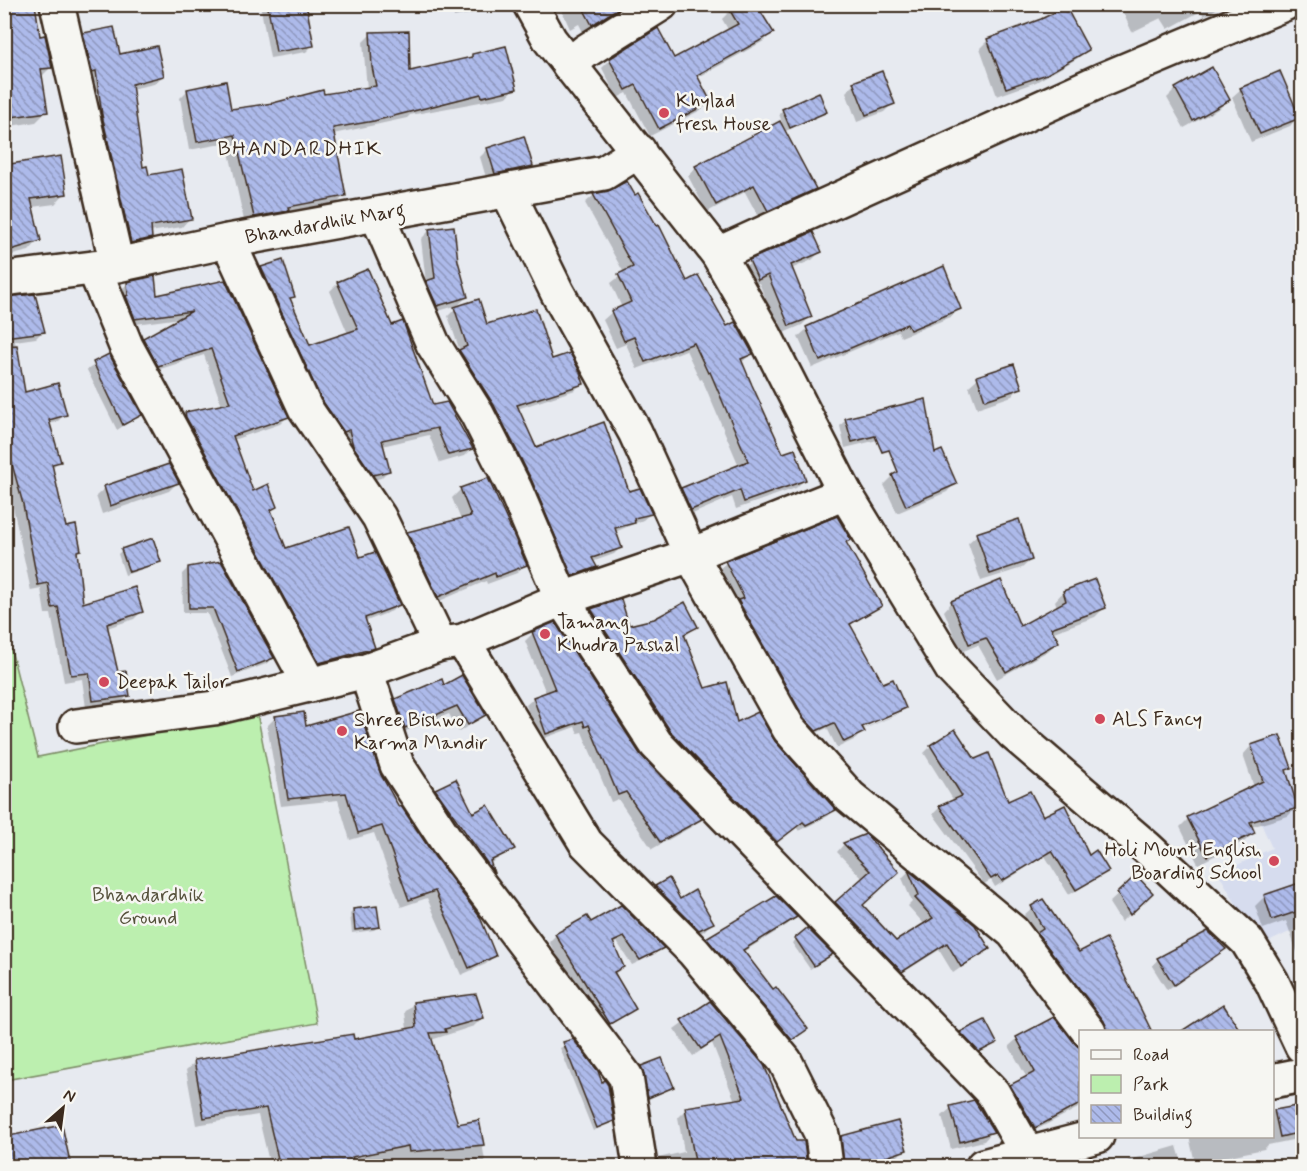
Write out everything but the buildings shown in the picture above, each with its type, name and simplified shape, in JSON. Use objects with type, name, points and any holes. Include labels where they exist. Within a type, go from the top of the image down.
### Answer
[{"type":"street","points":[[57,4],[106,266],[126,346],[310,685]]},
{"type":"street","points":[[530,4],[550,40],[718,254],[765,336],[845,493],[952,669],[1013,733],[1147,848],[1247,941],[1272,982],[1302,1046]]},
{"type":"street","points":[[569,65],[586,51],[661,4]]},
{"type":"street","points":[[718,254],[1102,80],[1284,4]]},
{"type":"street","name":"Bhandardhik Marg","points":[[4,279],[106,266],[228,241],[604,173],[639,151]]},
{"type":"street","points":[[508,192],[557,292],[635,432],[692,555],[789,729],[850,797],[1013,932],[1087,1030]]},
{"type":"street","points":[[377,215],[433,344],[477,414],[515,489],[562,599],[656,744],[993,1093],[1029,1156]]},
{"type":"street","points":[[228,241],[305,408],[379,516],[452,643],[586,843],[694,952],[784,1061],[822,1135],[826,1167]]},
{"type":"street","points":[[76,726],[214,708],[366,672],[452,643],[562,599],[692,555],[845,493]]},
{"type":"street","points":[[366,672],[397,765],[450,846],[627,1077],[640,1167]]},
{"type":"street","points":[[1274,1081],[1302,1075]]},
{"type":"street","points":[[983,1167],[1093,1138]]},
{"type":"shaded area","name":"Holi Mount English Boarding School","points":[[1302,766],[1302,926],[1260,946],[1219,874],[1272,848],[1250,799],[1252,785]]},
{"type":"green space","name":"Bhandardhik Ground","points":[[4,622],[38,757],[257,713],[317,1023],[5,1080]]},
{"type":"place","name":"Khylad fresh House","points":[[664,113]]},
{"type":"place","name":"Tamang Khudra Pashal","points":[[545,634]]},
{"type":"place","name":"Deepak Tailor","points":[[104,682]]},
{"type":"place","name":"ALS Fancy","points":[[1100,719]]},
{"type":"place","name":"Shree Bishwo Karma Mandir","points":[[342,731]]},
{"type":"place","name":"Holi Mount English Boarding School","points":[[1274,861]]},
{"type":"district","name":"BHANDARDHIK","points":[[300,149]]}]
